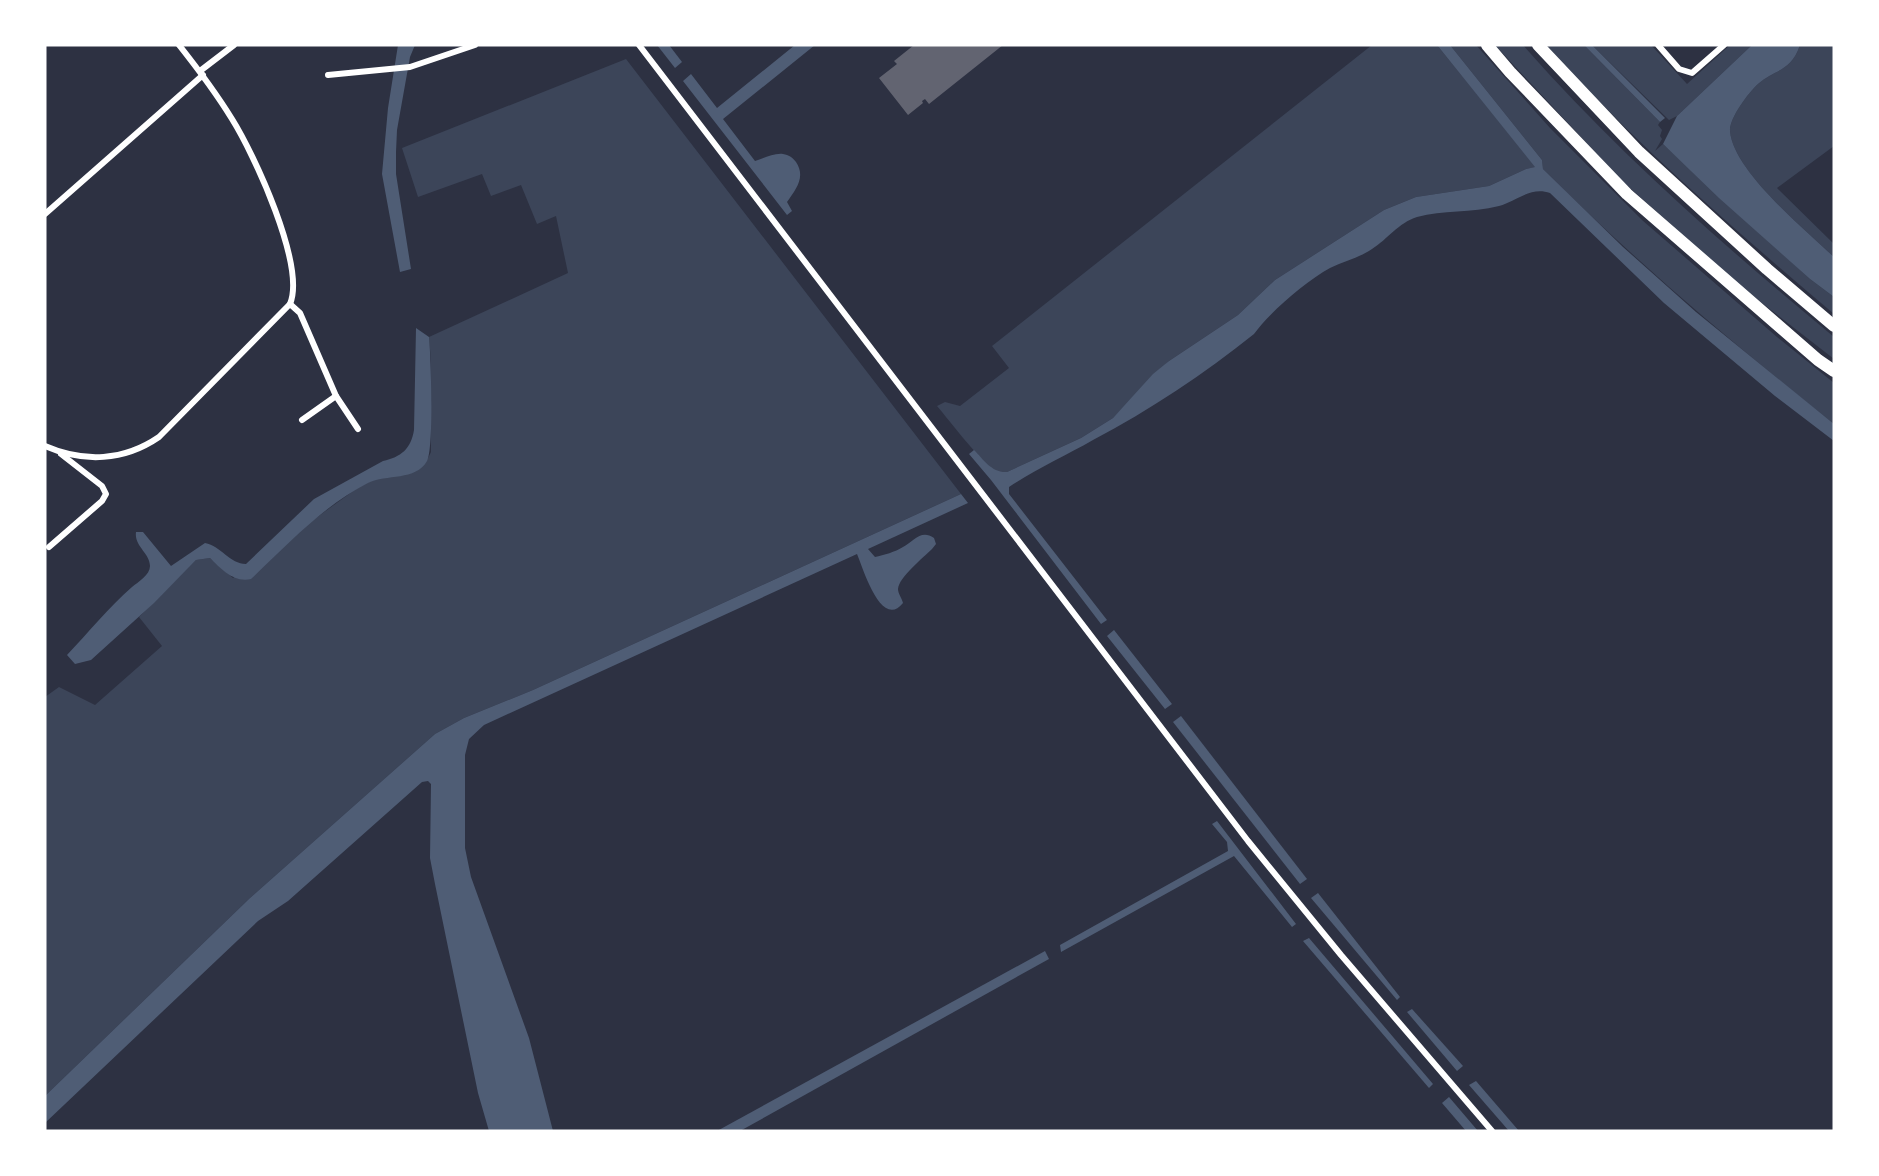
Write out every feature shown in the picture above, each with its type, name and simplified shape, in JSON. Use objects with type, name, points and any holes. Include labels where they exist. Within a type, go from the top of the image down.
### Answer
[{"type":"main road","points":[[1487,45],[1627,194],[1818,360],[1834,371]]},
{"type":"main road","points":[[1538,45],[1639,152],[1767,269],[1834,326]]},
{"type":"street","points":[[58,452],[86,457],[112,457],[127,454],[147,445],[159,437],[290,304],[294,287],[288,251],[271,201],[246,143],[201,73],[179,45]]},
{"type":"street","points":[[45,214],[234,45]]},
{"type":"street","points":[[328,75],[410,67],[475,45]]},
{"type":"street","points":[[639,45],[1248,841],[1341,955],[1492,1131]]},
{"type":"street","points":[[1658,45],[1679,69],[1692,73],[1724,45]]},
{"type":"street","points":[[290,304],[300,313],[336,396],[358,429]]},
{"type":"street","points":[[302,420],[336,396]]},
{"type":"street","points":[[45,446],[58,452],[102,486],[106,494],[102,501],[49,547]]},
{"type":"shaded area","points":[[398,45],[415,45],[410,57],[397,130],[396,174],[411,269],[400,272],[382,174],[388,108]]},
{"type":"shaded area","points":[[657,45],[669,45],[682,62],[675,68]]},
{"type":"shaded area","points":[[795,45],[815,45],[723,119],[755,161],[783,154],[796,162],[800,178],[787,202],[792,211],[787,215],[683,81],[691,74],[717,108]]},
{"type":"shaded area","points":[[1372,45],[1437,45],[1536,167],[1526,169],[1489,186],[1416,197],[1384,210],[1275,280],[1238,315],[1169,361],[1113,418],[1081,438],[1007,472],[997,472],[991,468],[937,406],[945,402],[960,406],[1009,368],[992,346]]},
{"type":"shaded area","points":[[1437,45],[1450,45],[1542,160],[1543,169],[1623,247],[1696,312],[1834,424],[1834,441],[1775,396],[1664,303],[1550,193],[1537,191],[1499,206],[1417,217],[1404,223],[1367,252],[1330,268],[1310,281],[1279,307],[1254,334],[1176,391],[1009,487],[1009,494],[1107,620],[1101,624],[969,454],[974,450],[993,468],[1007,472],[1081,438],[1113,418],[1153,374],[1238,315],[1275,280],[1384,210],[1416,197],[1489,186],[1535,167]]},
{"type":"shaded area","points":[[1450,45],[1476,45],[1550,128],[1642,220],[1777,337],[1834,383],[1834,424],[1685,301],[1543,169],[1542,160]]},
{"type":"shaded area","points":[[1495,45],[1523,45],[1596,123],[1672,197],[1834,337],[1834,359],[1744,289],[1623,182]]},
{"type":"shaded area","points":[[1546,45],[1584,45],[1660,122],[1658,125],[1662,130],[1660,136],[1662,139],[1655,151],[1663,144],[1810,279],[1834,297],[1834,314],[1649,151]]},
{"type":"shaded area","points":[[1584,45],[1592,45],[1665,118],[1660,122]]},
{"type":"shaded area","points":[[1592,45],[1651,45],[1687,84],[1730,45],[1752,45],[1677,116],[1669,120]]},
{"type":"shaded area","points":[[1752,45],[1800,45],[1792,60],[1758,84],[1740,106],[1730,131],[1734,147],[1744,164],[1773,199],[1834,257],[1834,297],[1810,279],[1719,198],[1663,144],[1677,116]]},
{"type":"shaded area","points":[[1800,45],[1834,45],[1834,146],[1777,188],[1834,244],[1834,257],[1757,181],[1734,147],[1730,131],[1736,113],[1749,93],[1764,79],[1787,65]]},
{"type":"shaded area","points":[[626,59],[961,494],[533,690],[464,718],[435,734],[250,898],[45,1096],[45,697],[59,687],[95,705],[162,646],[139,617],[196,560],[210,558],[233,578],[356,489],[383,477],[407,474],[420,468],[431,452],[429,337],[568,273],[556,216],[537,224],[521,185],[491,196],[482,174],[418,197],[402,148]]},
{"type":"shaded area","points":[[416,328],[429,337],[431,363],[431,439],[427,461],[422,467],[416,472],[375,480],[352,492],[306,526],[251,579],[233,577],[210,558],[196,560],[154,603],[91,660],[75,664],[67,655],[115,603],[146,575],[149,569],[148,557],[137,541],[136,532],[143,532],[171,566],[205,543],[235,561],[246,564],[314,499],[404,451],[413,437],[414,430]]},
{"type":"shaded area","points":[[961,494],[968,503],[868,549],[875,557],[897,550],[921,535],[934,538],[936,544],[899,584],[898,591],[903,603],[895,609],[887,609],[880,603],[868,582],[857,554],[484,725],[469,739],[465,755],[465,848],[471,877],[529,1038],[553,1131],[489,1131],[478,1093],[430,858],[431,784],[428,781],[422,782],[288,901],[258,921],[45,1123],[45,1096],[250,898],[435,734],[464,718],[533,690]]},
{"type":"shaded area","points":[[1114,630],[1172,704],[1165,709],[1107,636]]},
{"type":"shaded area","points":[[1181,716],[1307,879],[1300,884],[1173,722]]},
{"type":"shaded area","points":[[1217,821],[1296,924],[1292,927],[1234,856],[1061,952],[1060,945],[1228,851],[1227,842],[1212,824]]},
{"type":"shaded area","points":[[1318,893],[1400,997],[1397,1000],[1311,898]]},
{"type":"shaded area","points":[[1309,938],[1433,1084],[1429,1088],[1303,941]]},
{"type":"shaded area","points":[[1045,951],[1049,959],[740,1131],[717,1131]]},
{"type":"shaded area","points":[[1412,1009],[1463,1066],[1457,1071],[1407,1012]]},
{"type":"shaded area","points":[[1476,1081],[1519,1131],[1509,1131],[1469,1085]]},
{"type":"shaded area","points":[[1449,1097],[1478,1131],[1466,1131],[1442,1103]]},
{"type":"building","points":[[914,45],[1003,45],[929,104],[925,99],[908,115],[879,78],[897,64],[894,61]]}]
